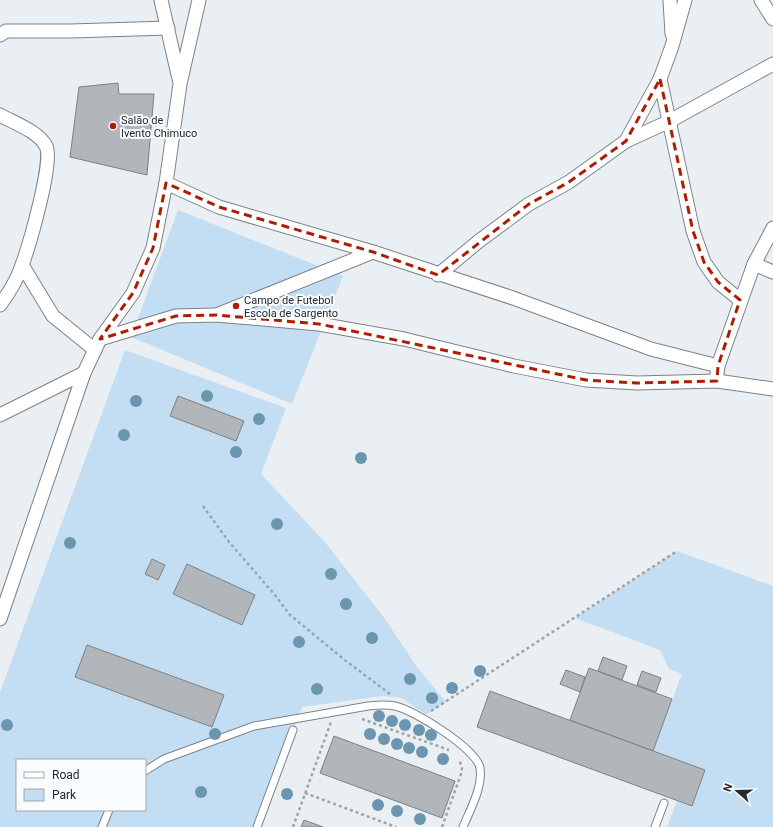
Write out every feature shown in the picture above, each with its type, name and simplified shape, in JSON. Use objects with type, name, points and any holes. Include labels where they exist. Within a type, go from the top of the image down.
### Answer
[{"type":"street","points":[[161,0],[180,84]]},
{"type":"street","points":[[0,619],[84,373],[98,345],[133,293],[153,248],[166,183],[180,84],[199,0]]},
{"type":"street","points":[[670,0],[672,46]]},
{"type":"street","points":[[626,141],[660,79],[672,46],[685,0]]},
{"type":"street","points":[[761,0],[773,19]]},
{"type":"street","points":[[0,35],[6,31],[71,31],[168,28]]},
{"type":"street","points":[[438,275],[529,204],[569,182],[626,141],[668,122],[773,64]]},
{"type":"street","points":[[660,79],[668,122],[693,231],[704,262],[718,282],[740,300]]},
{"type":"street","points":[[0,115],[37,137],[46,146],[48,156],[47,174],[22,265],[11,290],[0,305]]},
{"type":"street","points":[[166,183],[219,207],[373,252],[438,275],[513,298],[651,350],[718,366]]},
{"type":"street","points":[[717,382],[718,366],[740,300],[754,264],[773,228]]},
{"type":"street","points":[[216,315],[373,252]]},
{"type":"street","points":[[754,264],[773,272]]},
{"type":"street","points":[[22,265],[53,316],[98,345]]},
{"type":"street","points":[[98,345],[176,316],[216,315],[319,324],[404,339],[514,366],[586,380],[637,383],[717,382],[773,389]]},
{"type":"street","points":[[0,415],[84,373]]},
{"type":"lane","points":[[146,770],[164,759],[254,726],[381,704],[395,706],[422,717],[466,749],[476,759],[480,768],[478,786],[463,827]]},
{"type":"lane","points":[[257,827],[294,730]]},
{"type":"lane","points":[[655,827],[664,803]]},
{"type":"lane","points":[[102,827],[109,811]]},
{"type":"path","points":[[203,506],[229,542],[275,595],[290,615],[346,661],[397,698]]},
{"type":"path","points":[[422,717],[677,551]]},
{"type":"path","points":[[293,827],[334,719]]},
{"type":"path","points":[[361,719],[450,750],[460,760],[462,768],[461,774],[442,827]]},
{"type":"path","points":[[305,793],[396,827]]},
{"type":"highlighted area","points":[[660,79],[693,231],[704,262],[718,282],[740,300],[718,366],[717,381],[637,383],[586,380],[319,324],[216,315],[176,316],[100,339],[133,293],[153,248],[166,183],[219,207],[373,252],[438,275],[529,204],[569,182],[626,141]]},
{"type":"green space","name":"Campo de Futebol Escola de Sargento","points":[[178,210],[343,276],[292,404],[131,337]]},
{"type":"green space","points":[[125,350],[286,408],[261,474],[325,542],[385,619],[417,667],[446,702],[425,715],[402,698],[383,696],[302,707],[257,827],[0,827],[0,692]]},
{"type":"green space","points":[[677,551],[773,586],[773,827],[667,827],[677,801],[692,806],[705,770],[653,751],[682,674],[669,669],[660,650],[575,618]]},
{"type":"building","name":"Salão de Ivento Chimuco","points":[[118,83],[119,94],[154,94],[147,175],[70,157],[79,87]]},
{"type":"building","points":[[178,396],[244,421],[236,441],[170,416]]},
{"type":"building","points":[[152,559],[165,565],[158,580],[145,574]]},
{"type":"building","points":[[187,564],[255,595],[242,625],[173,594]]},
{"type":"building","points":[[87,645],[224,695],[212,727],[75,677]]},
{"type":"building","points":[[603,657],[627,666],[622,680],[598,671]]},
{"type":"building","points":[[589,668],[672,699],[653,751],[570,720]]},
{"type":"building","points":[[566,670],[585,677],[580,692],[560,684]]},
{"type":"building","points":[[642,671],[661,678],[656,692],[637,685]]},
{"type":"building","points":[[490,691],[705,770],[692,806],[477,727]]},
{"type":"building","points":[[334,736],[455,781],[442,818],[320,773]]},
{"type":"building","points":[[304,820],[323,827],[301,827]]},
{"type":"place","name":"Salão de Ivento Chimuco","points":[[113,126]]},
{"type":"place","name":"Campo de Futebol Escola de Sargento","points":[[236,306]]}]
